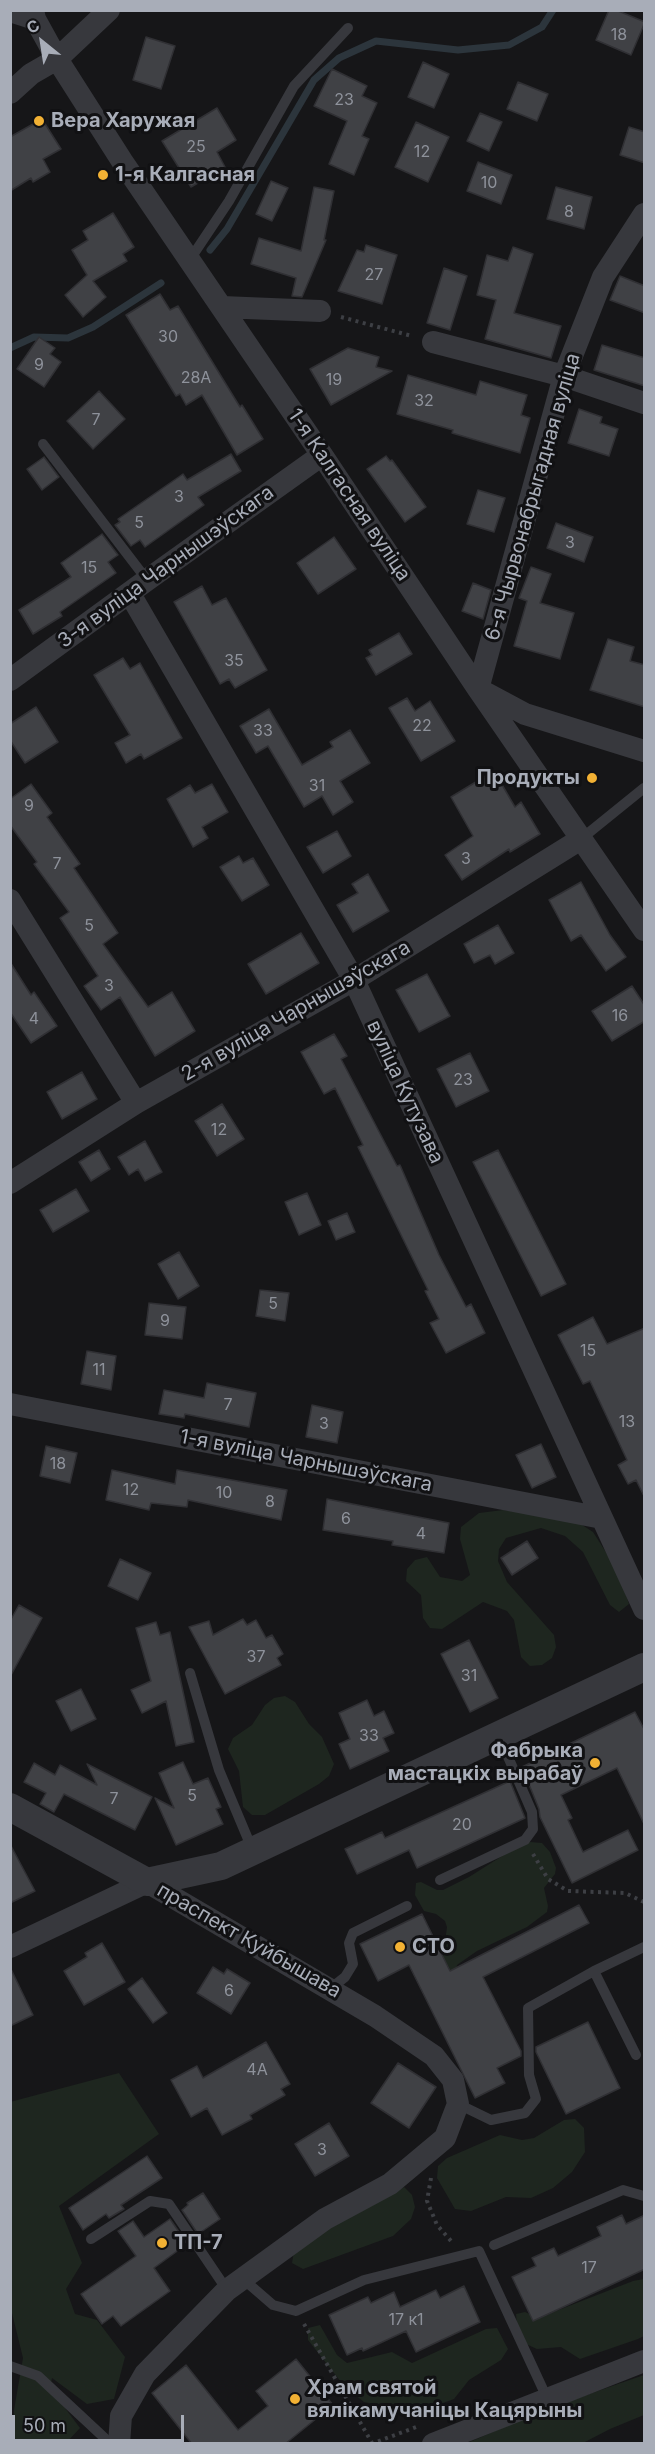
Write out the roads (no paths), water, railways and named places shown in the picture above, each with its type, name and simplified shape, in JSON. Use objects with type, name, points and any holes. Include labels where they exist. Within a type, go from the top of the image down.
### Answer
[{"type":"street","points":[[10,93],[31,74],[57,59],[109,10]]},
{"type":"street","points":[[10,11],[34,15]]},
{"type":"street","name":"1-я Калгасная вуліца","points":[[34,15],[57,59],[189,261],[478,689],[645,930]]},
{"type":"street","name":"6-я Чырвонабрыгадная вуліца","points":[[478,689],[564,376],[603,277],[645,214]]},
{"type":"street","points":[[222,307],[320,311]]},
{"type":"street","points":[[433,342],[564,376],[645,403]]},
{"type":"street","name":"3-я вуліца Чарнышэўскага","points":[[10,680],[322,455]]},
{"type":"street","name":"вуліца Кутузава","points":[[139,587],[354,980],[645,1609]]},
{"type":"street","points":[[478,689],[525,714],[645,751]]},
{"type":"street","name":"2-я вуліца Чарнышэўскага","points":[[10,1183],[136,1103],[354,980],[581,839]]},
{"type":"street","points":[[10,900],[136,1103]]},
{"type":"street","name":"1-я вуліца Чарнышэўскага","points":[[10,1404],[602,1518]]},
{"type":"street","points":[[10,1947],[147,1882],[221,1866],[645,1667]]},
{"type":"street","name":"праспект Куйбышава","points":[[10,1807],[147,1882],[375,2016],[434,2056],[453,2080],[458,2104]]},
{"type":"street","points":[[119,2444],[121,2416],[145,2374],[235,2285],[325,2219],[390,2184],[445,2138],[458,2104]]},
{"type":"street","points":[[433,2444],[645,2361]]},
{"type":"lane","points":[[189,261],[229,201],[294,86],[348,28]]},
{"type":"lane","points":[[43,444],[139,587]]},
{"type":"lane","points":[[581,839],[645,788]]},
{"type":"lane","points":[[190,1673],[219,1770],[253,1851]]},
{"type":"lane","points":[[440,1880],[525,1840],[533,1828],[532,1812],[499,1736]]},
{"type":"lane","points":[[330,1989],[345,1977],[353,1964],[349,1943],[353,1933],[407,1906]]},
{"type":"lane","points":[[458,2104],[491,2120],[525,2113],[536,2099],[529,2075],[528,2008],[594,1971],[645,1947]]},
{"type":"lane","points":[[594,1971],[636,2055]]},
{"type":"lane","points":[[494,2244],[623,2190],[645,2196]]},
{"type":"lane","points":[[91,2239],[150,2200],[169,2204],[235,2285],[273,2305],[296,2311],[364,2280],[479,2252],[547,2398]]},
{"type":"lane","points":[[10,2366],[38,2376],[111,2444]]},
{"type":"waterway","points":[[210,250],[227,229],[314,80],[339,58],[376,41],[458,50],[509,45],[542,27],[553,10]]},
{"type":"waterway","points":[[10,348],[34,337],[68,338],[93,327],[161,283]]},
{"type":"place","name":"Вера Харужая","points":[[39,121]]},
{"type":"place","name":"1-я Калгасная","points":[[103,175]]},
{"type":"place","name":"Продукты","points":[[592,778]]},
{"type":"place","name":"Фабрыка мастацкіх вырабаў","points":[[595,1763]]},
{"type":"place","name":"СТО","points":[[400,1947]]},
{"type":"place","name":"ТП-7","points":[[162,2243]]},
{"type":"place","name":"Храм святой вялікамучаніцы Кацярыны","points":[[295,2399]]}]
